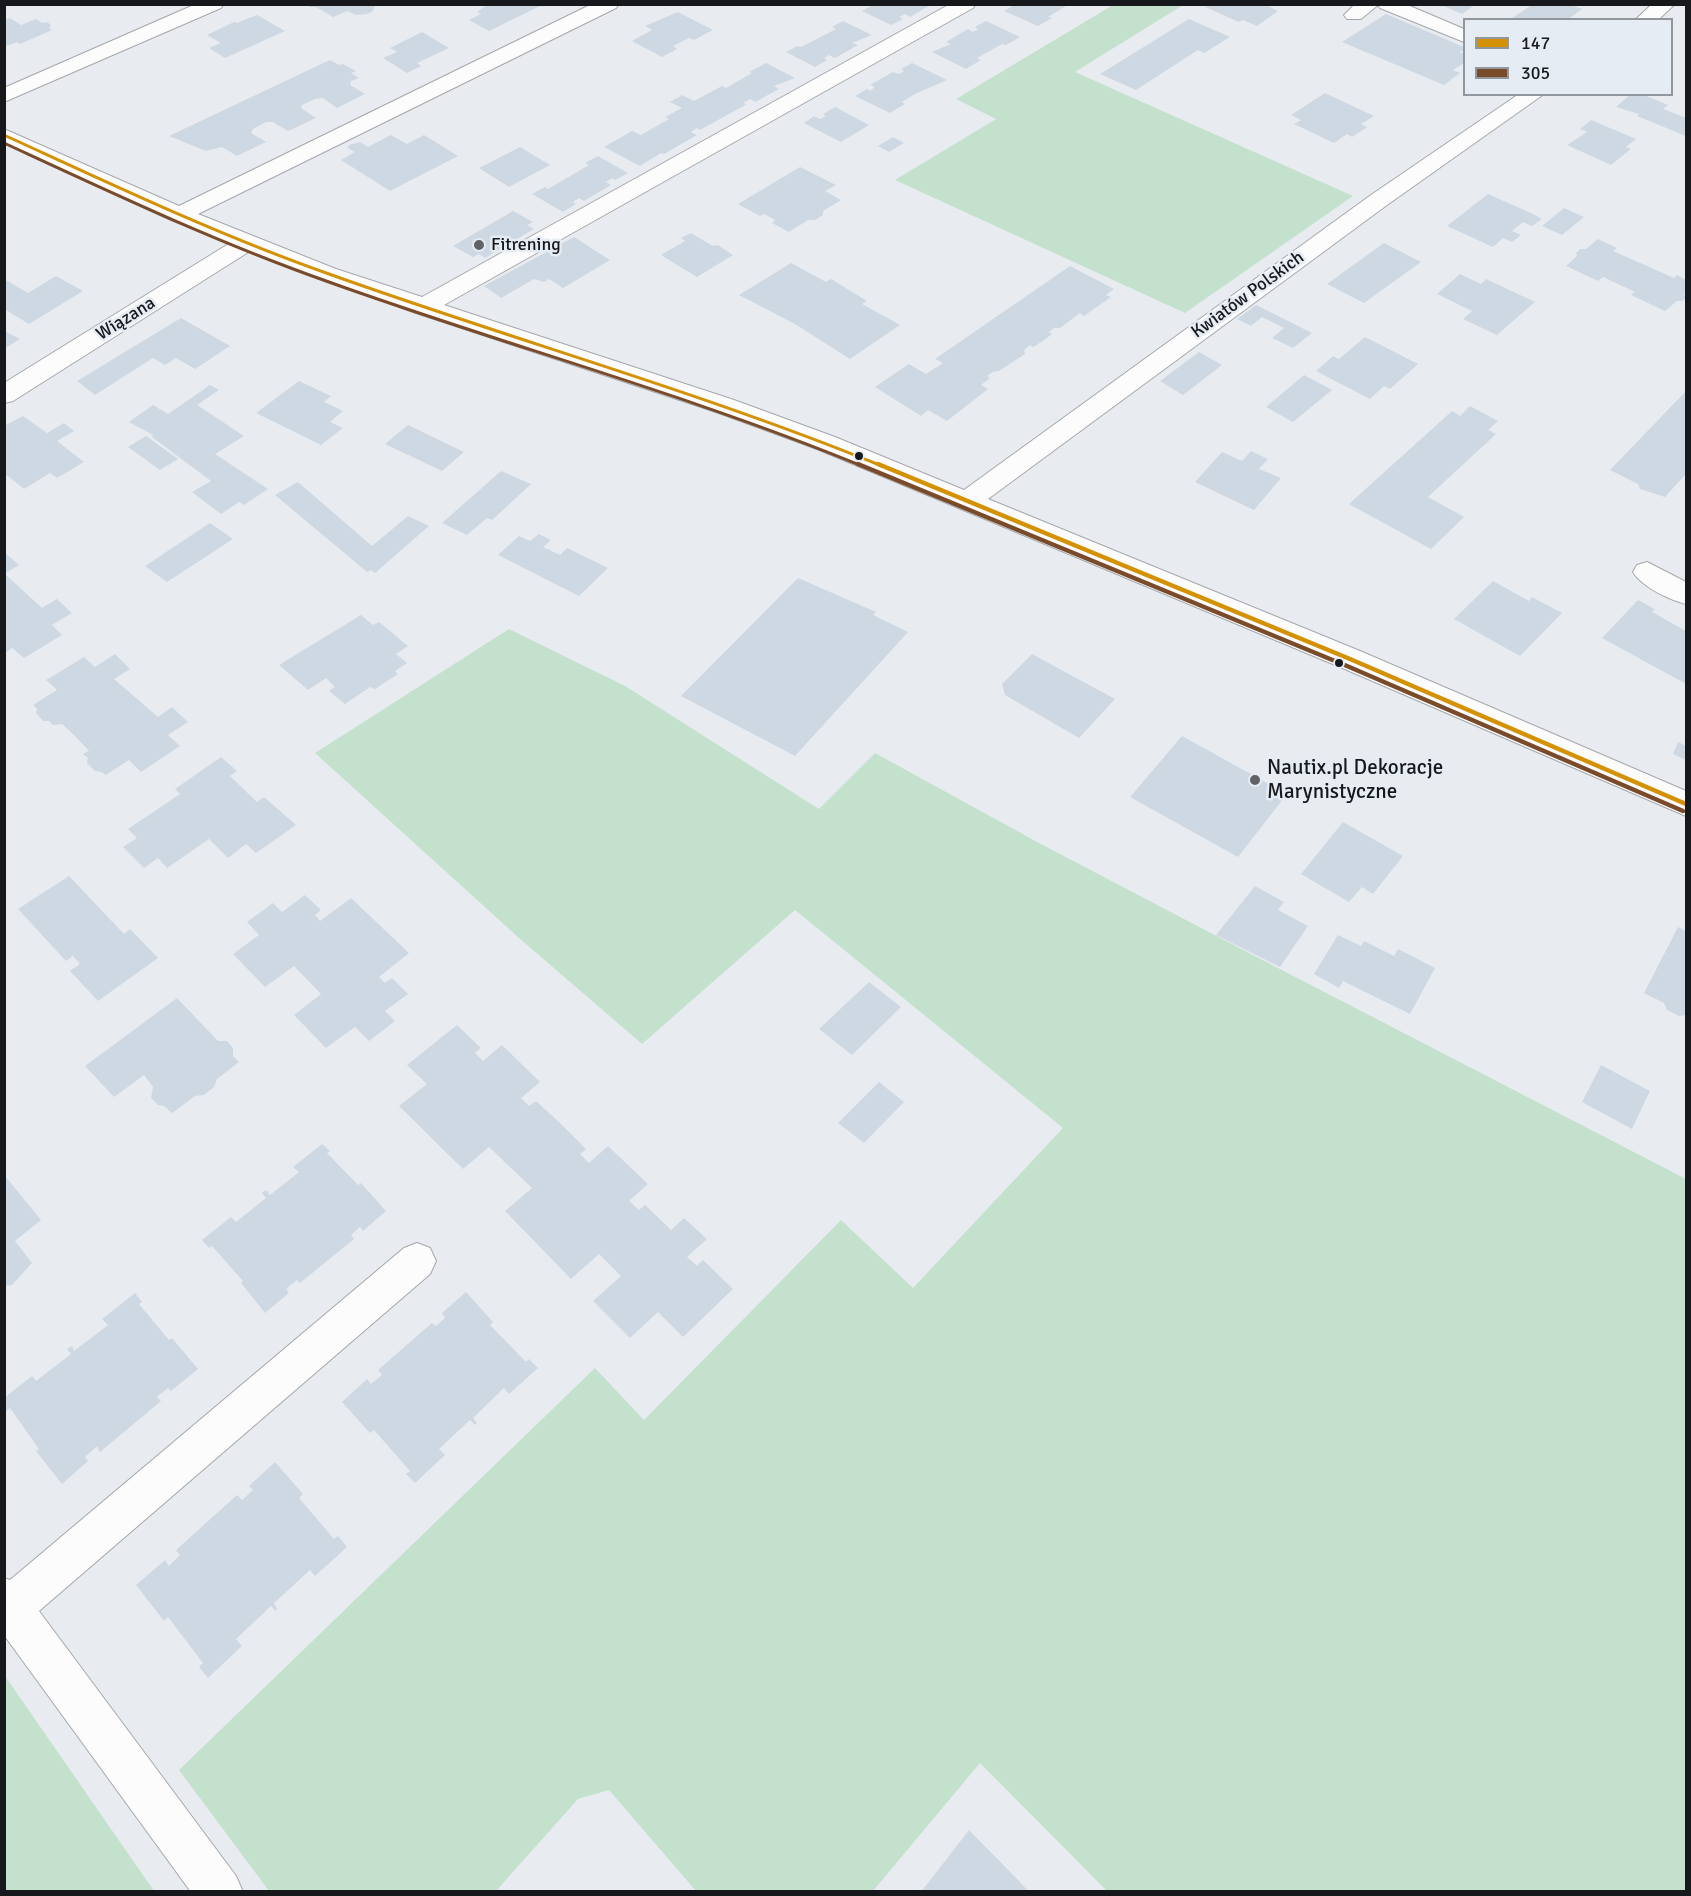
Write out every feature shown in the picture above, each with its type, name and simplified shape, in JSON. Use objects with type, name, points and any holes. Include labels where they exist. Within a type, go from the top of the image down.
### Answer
[{"type":"street","points":[[4,96],[214,4]]},
{"type":"street","points":[[179,215],[609,4]]},
{"type":"street","points":[[422,307],[966,4]]},
{"type":"street","points":[[1387,4],[1463,36]]},
{"type":"street","points":[[1648,18],[1665,4]]},
{"type":"street","name":"Kwiatów Polskich","points":[[967,501],[1370,207],[1531,96]]},
{"type":"street","points":[[4,135],[179,215],[247,243],[422,307],[725,406],[826,443],[1350,660],[1686,804]]},
{"type":"street","name":"Wiązana","points":[[4,395],[247,243]]},
{"type":"street","points":[[1647,572],[1686,594]]},
{"type":"street","points":[[220,1892],[8,1603],[417,1261]]},
{"type":"green space","points":[[1113,5],[1183,5],[1075,72],[1353,196],[1185,313],[895,180],[996,119],[956,99]]},
{"type":"green space","points":[[509,629],[625,686],[819,809],[875,753],[1039,843],[1686,1179],[1686,1891],[1107,1891],[980,1763],[873,1891],[696,1891],[609,1790],[578,1799],[496,1891],[269,1891],[179,1770],[595,1368],[644,1420],[841,1220],[913,1288],[1063,1128],[795,910],[642,1044],[519,938],[315,753]]},
{"type":"green space","points":[[5,1676],[154,1891],[5,1891]]},
{"type":"building","points":[[310,4],[374,4],[375,6],[373,11],[367,14],[356,15],[347,11],[333,17],[316,7],[309,7]]},
{"type":"building","points":[[488,4],[537,4],[540,6],[489,31],[469,20],[481,14],[477,12]]},
{"type":"building","points":[[880,4],[932,4],[910,17],[905,14],[899,17],[903,19],[891,25],[862,11]]},
{"type":"building","points":[[1021,4],[1069,4],[1038,26],[1004,11]]},
{"type":"building","points":[[1210,4],[1264,4],[1278,11],[1257,26],[1243,20],[1239,22],[1205,7]]},
{"type":"building","points":[[1439,4],[1476,4],[1462,14]]},
{"type":"building","points":[[1532,5],[1571,5],[1582,9],[1570,18],[1512,18]]},
{"type":"building","points":[[678,12],[713,30],[694,40],[689,38],[673,46],[677,49],[662,57],[632,41],[652,30],[645,26]]},
{"type":"building","points":[[1386,14],[1463,47],[1463,50],[1459,52],[1463,54],[1463,64],[1453,70],[1460,73],[1444,85],[1342,42]]},
{"type":"building","points":[[257,15],[285,31],[225,58],[209,48],[221,43],[207,35],[234,22],[237,23]]},
{"type":"building","points":[[10,18],[21,25],[36,19],[42,23],[47,22],[51,25],[49,28],[52,30],[20,44],[17,42],[4,47],[4,20]]},
{"type":"building","points":[[1189,19],[1230,37],[1204,53],[1198,50],[1136,90],[1100,74]]},
{"type":"building","points":[[843,21],[872,35],[852,43],[858,45],[835,58],[829,55],[824,58],[827,60],[815,67],[786,52],[836,29],[832,27]]},
{"type":"building","points":[[986,21],[1020,37],[977,58],[981,60],[966,69],[932,52],[951,44],[946,42],[968,29],[973,32],[978,29],[975,27]]},
{"type":"building","points":[[422,32],[449,48],[417,63],[421,66],[407,73],[383,58],[397,52],[390,48]]},
{"type":"building","points":[[330,60],[356,71],[351,73],[359,78],[351,81],[350,85],[365,94],[337,108],[323,98],[302,105],[301,108],[316,118],[288,131],[273,122],[266,122],[253,129],[251,133],[266,142],[237,156],[222,147],[206,151],[169,136]]},
{"type":"building","points":[[766,63],[795,78],[774,86],[779,89],[755,102],[750,99],[743,103],[745,105],[700,130],[697,128],[691,132],[697,135],[664,154],[661,153],[640,166],[604,147],[632,131],[641,135],[669,119],[665,117],[682,108],[670,102],[682,95],[694,101],[722,86],[726,88]]},
{"type":"building","points":[[912,63],[947,80],[915,94],[902,102],[905,104],[890,113],[855,96],[867,89],[870,91],[875,87],[870,85],[893,72],[899,74],[904,71],[901,69]]},
{"type":"building","points":[[1325,93],[1374,116],[1361,124],[1367,127],[1352,137],[1347,134],[1334,143],[1294,124],[1301,120],[1291,115]]},
{"type":"building","points":[[1629,96],[1647,96],[1668,105],[1663,109],[1686,118],[1686,136],[1637,116],[1639,114],[1616,107]]},
{"type":"building","points":[[835,107],[869,125],[841,142],[804,123],[814,116],[820,119],[826,116],[823,114]]},
{"type":"building","points":[[1591,120],[1636,139],[1626,147],[1631,149],[1611,165],[1567,145],[1587,132],[1580,129]]},
{"type":"building","points":[[391,135],[407,144],[424,135],[458,156],[390,191],[341,160],[355,152],[348,148],[349,145],[360,142],[368,147]]},
{"type":"building","points":[[893,137],[904,143],[889,152],[878,146]]},
{"type":"building","points":[[520,147],[550,165],[509,187],[479,168]]},
{"type":"building","points":[[598,156],[628,173],[615,180],[612,178],[606,182],[611,185],[584,201],[579,198],[573,202],[576,204],[563,212],[532,194],[545,187],[548,189],[589,165],[585,163]]},
{"type":"building","points":[[800,167],[836,185],[825,191],[841,200],[823,211],[823,215],[815,220],[808,220],[789,232],[772,223],[775,220],[764,214],[760,216],[738,204]]},
{"type":"building","points":[[1488,194],[1542,219],[1532,226],[1523,222],[1512,231],[1521,235],[1512,242],[1503,238],[1493,247],[1447,226]]},
{"type":"building","points":[[1564,208],[1584,217],[1562,235],[1542,226]]},
{"type":"building","points":[[513,211],[533,222],[527,225],[534,229],[485,258],[479,254],[473,257],[453,246]]},
{"type":"building","points":[[691,233],[713,246],[718,245],[733,255],[697,277],[661,255],[685,241],[681,238]]},
{"type":"building","points":[[574,237],[610,260],[563,288],[549,279],[544,282],[534,279],[501,298],[484,286]]},
{"type":"building","points":[[1598,239],[1617,248],[1613,251],[1674,278],[1677,275],[1686,280],[1684,294],[1686,298],[1677,301],[1665,311],[1631,295],[1635,292],[1603,277],[1598,281],[1566,266],[1577,256],[1576,253],[1580,249],[1586,249]]},
{"type":"building","points":[[1384,243],[1421,262],[1364,303],[1327,284]]},
{"type":"building","points":[[791,263],[826,282],[831,279],[867,301],[862,304],[900,325],[850,359],[795,324],[739,295]]},
{"type":"building","points":[[1070,266],[1114,289],[1106,295],[1111,297],[1084,316],[1080,313],[1060,328],[1054,328],[1049,332],[1052,334],[1043,341],[1033,347],[1030,345],[1024,350],[1025,354],[987,376],[990,378],[981,385],[988,389],[947,421],[928,410],[921,416],[875,387],[909,364],[926,374],[943,363],[935,359]]},
{"type":"building","points":[[1460,274],[1481,284],[1486,279],[1535,302],[1497,335],[1463,319],[1472,311],[1437,294]]},
{"type":"building","points":[[56,276],[83,291],[29,324],[4,309],[4,279],[28,293]]},
{"type":"building","points":[[1256,305],[1312,333],[1293,348],[1272,338],[1284,328],[1262,317],[1251,326],[1237,319]]},
{"type":"building","points":[[181,318],[230,346],[195,369],[176,358],[165,365],[153,358],[95,395],[77,381]]},
{"type":"building","points":[[4,331],[20,339],[4,349]]},
{"type":"building","points":[[1365,337],[1418,364],[1390,389],[1384,386],[1370,399],[1316,371],[1333,356],[1339,359]]},
{"type":"building","points":[[1199,352],[1222,365],[1183,395],[1160,381]]},
{"type":"building","points":[[1304,375],[1332,390],[1293,422],[1266,407]]},
{"type":"building","points":[[299,381],[331,396],[324,402],[343,411],[330,422],[343,428],[321,445],[256,413]]},
{"type":"building","points":[[210,385],[219,390],[197,405],[244,436],[215,454],[268,489],[244,505],[239,502],[221,514],[192,492],[211,481],[152,437],[153,435],[129,422],[153,405],[168,414]]},
{"type":"building","points":[[1686,391],[1686,474],[1665,497],[1640,489],[1638,484],[1610,470]]},
{"type":"building","points":[[1470,406],[1498,421],[1488,430],[1496,434],[1428,497],[1464,517],[1431,549],[1349,504],[1452,411],[1460,416]]},
{"type":"building","points":[[23,416],[47,433],[64,423],[74,431],[57,441],[84,462],[57,478],[50,473],[24,489],[4,473],[4,426]]},
{"type":"building","points":[[408,425],[464,452],[442,471],[385,444]]},
{"type":"building","points":[[146,436],[178,459],[160,470],[128,447]]},
{"type":"building","points":[[1251,451],[1268,459],[1259,469],[1281,478],[1254,510],[1195,482],[1222,452],[1242,461]]},
{"type":"building","points":[[501,471],[531,484],[492,520],[487,518],[467,535],[442,523]]},
{"type":"building","points":[[298,482],[372,546],[408,516],[429,526],[375,573],[371,570],[367,572],[275,495]]},
{"type":"building","points":[[210,523],[233,539],[167,582],[145,566]]},
{"type":"building","points":[[539,534],[551,540],[543,547],[560,555],[567,548],[608,568],[579,596],[498,555],[519,536],[530,541]]},
{"type":"building","points":[[4,552],[19,565],[4,574]]},
{"type":"building","points":[[5,574],[42,608],[57,599],[72,613],[52,625],[62,635],[24,658],[12,648],[5,653]]},
{"type":"building","points":[[798,578],[876,612],[873,615],[908,632],[795,756],[681,696]]},
{"type":"building","points":[[1493,581],[1529,601],[1532,597],[1562,613],[1520,656],[1454,619]]},
{"type":"building","points":[[1638,600],[1655,609],[1652,612],[1686,631],[1686,684],[1602,638]]},
{"type":"building","points":[[361,615],[373,625],[379,622],[408,646],[396,654],[407,663],[395,671],[398,674],[375,689],[370,687],[345,704],[329,691],[335,687],[326,678],[308,690],[279,665]]},
{"type":"building","points":[[115,654],[130,669],[114,679],[158,717],[172,707],[188,722],[168,735],[180,746],[141,772],[129,760],[106,775],[95,771],[87,763],[88,758],[83,754],[89,751],[75,736],[62,724],[53,725],[49,721],[43,721],[33,705],[57,690],[46,680],[84,657],[95,667]]},
{"type":"building","points":[[1032,654],[1115,699],[1079,738],[1005,695],[1002,684]]},
{"type":"building","points":[[1182,736],[1287,794],[1238,857],[1130,797]]},
{"type":"building","points":[[1678,742],[1686,746],[1686,760],[1673,754]]},
{"type":"building","points":[[221,757],[237,771],[230,776],[257,802],[264,797],[296,825],[256,853],[246,844],[228,858],[209,839],[167,868],[158,858],[144,868],[123,847],[137,838],[128,829],[180,794],[175,789]]},
{"type":"building","points":[[1343,822],[1403,856],[1373,894],[1362,887],[1349,902],[1301,874]]},
{"type":"building","points":[[69,876],[124,934],[130,929],[158,958],[98,1001],[70,971],[80,964],[73,956],[66,961],[18,909]]},
{"type":"building","points":[[1255,886],[1284,902],[1278,910],[1308,926],[1280,967],[1216,935]]},
{"type":"building","points":[[305,895],[321,910],[315,915],[320,921],[351,898],[409,953],[379,977],[385,983],[392,978],[408,994],[385,1011],[395,1021],[369,1041],[355,1027],[326,1048],[294,1015],[321,994],[294,966],[265,987],[233,954],[259,935],[247,922],[273,903],[282,912]]},
{"type":"building","points":[[1678,927],[1686,931],[1686,1015],[1679,1016],[1667,1010],[1664,1003],[1644,993]]},
{"type":"building","points":[[1338,935],[1361,946],[1364,941],[1394,956],[1398,949],[1435,968],[1410,1014],[1343,981],[1339,988],[1314,974]]},
{"type":"building","points":[[869,982],[901,1007],[852,1055],[819,1029]]},
{"type":"building","points":[[177,998],[218,1041],[227,1041],[233,1048],[233,1056],[239,1062],[217,1079],[214,1087],[204,1095],[195,1096],[172,1113],[151,1098],[153,1087],[144,1075],[114,1097],[85,1066]]},
{"type":"building","points":[[457,1025],[481,1048],[475,1053],[483,1061],[502,1045],[540,1082],[521,1098],[529,1106],[536,1101],[561,1124],[586,1149],[580,1154],[589,1163],[608,1146],[648,1184],[629,1201],[639,1210],[645,1205],[671,1230],[684,1218],[707,1239],[687,1257],[697,1266],[703,1260],[733,1289],[683,1337],[658,1312],[630,1338],[593,1301],[621,1276],[599,1254],[571,1279],[505,1211],[532,1188],[489,1147],[463,1169],[399,1106],[427,1084],[407,1065]]},
{"type":"building","points":[[1601,1065],[1650,1091],[1632,1129],[1582,1102]]},
{"type":"building","points":[[879,1082],[904,1102],[864,1143],[838,1123]]},
{"type":"building","points":[[322,1144],[330,1151],[327,1153],[358,1185],[361,1183],[386,1211],[363,1231],[360,1227],[351,1235],[354,1239],[300,1283],[297,1280],[286,1289],[289,1293],[265,1313],[241,1283],[243,1281],[212,1246],[209,1248],[202,1240],[231,1217],[236,1222],[266,1198],[262,1193],[266,1190],[270,1195],[299,1172],[293,1167]]},
{"type":"building","points":[[6,1177],[41,1220],[15,1241],[32,1263],[12,1285],[4,1286]]},
{"type":"building","points":[[466,1292],[493,1322],[490,1325],[526,1362],[529,1359],[538,1368],[509,1394],[504,1388],[473,1418],[477,1423],[475,1425],[470,1420],[439,1449],[445,1455],[415,1483],[406,1474],[410,1471],[374,1430],[370,1433],[342,1402],[367,1379],[371,1384],[382,1375],[378,1370],[432,1323],[436,1326],[445,1318],[442,1313]]},
{"type":"building","points":[[135,1293],[142,1302],[139,1304],[169,1340],[172,1338],[198,1369],[171,1391],[168,1388],[157,1397],[161,1401],[100,1452],[97,1446],[85,1457],[88,1461],[62,1484],[36,1451],[39,1449],[10,1408],[6,1411],[4,1398],[32,1376],[36,1381],[71,1354],[67,1349],[72,1346],[74,1351],[108,1325],[102,1319]]},
{"type":"building","points":[[275,1462],[303,1494],[299,1498],[334,1539],[338,1536],[347,1547],[315,1576],[310,1570],[274,1603],[276,1611],[271,1606],[236,1639],[242,1646],[208,1678],[199,1667],[203,1663],[168,1617],[164,1621],[136,1585],[165,1560],[169,1566],[180,1555],[176,1550],[237,1495],[242,1500],[253,1490],[249,1486]]},
{"type":"building","points":[[969,1830],[1018,1880],[1029,1892],[921,1892]]},
{"type":"transit line","name":"147","points":[[4,135],[179,215],[328,274],[725,406],[826,443],[1350,659],[1686,804]]},
{"type":"transit line","name":"305","points":[[4,143],[176,222],[325,281],[723,413],[823,450],[1347,666],[1683,811]]},
{"type":"place","name":"Fitrening","points":[[479,245]]},
{"type":"place","name":"Nautix.pl Dekoracje Marynistyczne","points":[[1255,780]]}]
